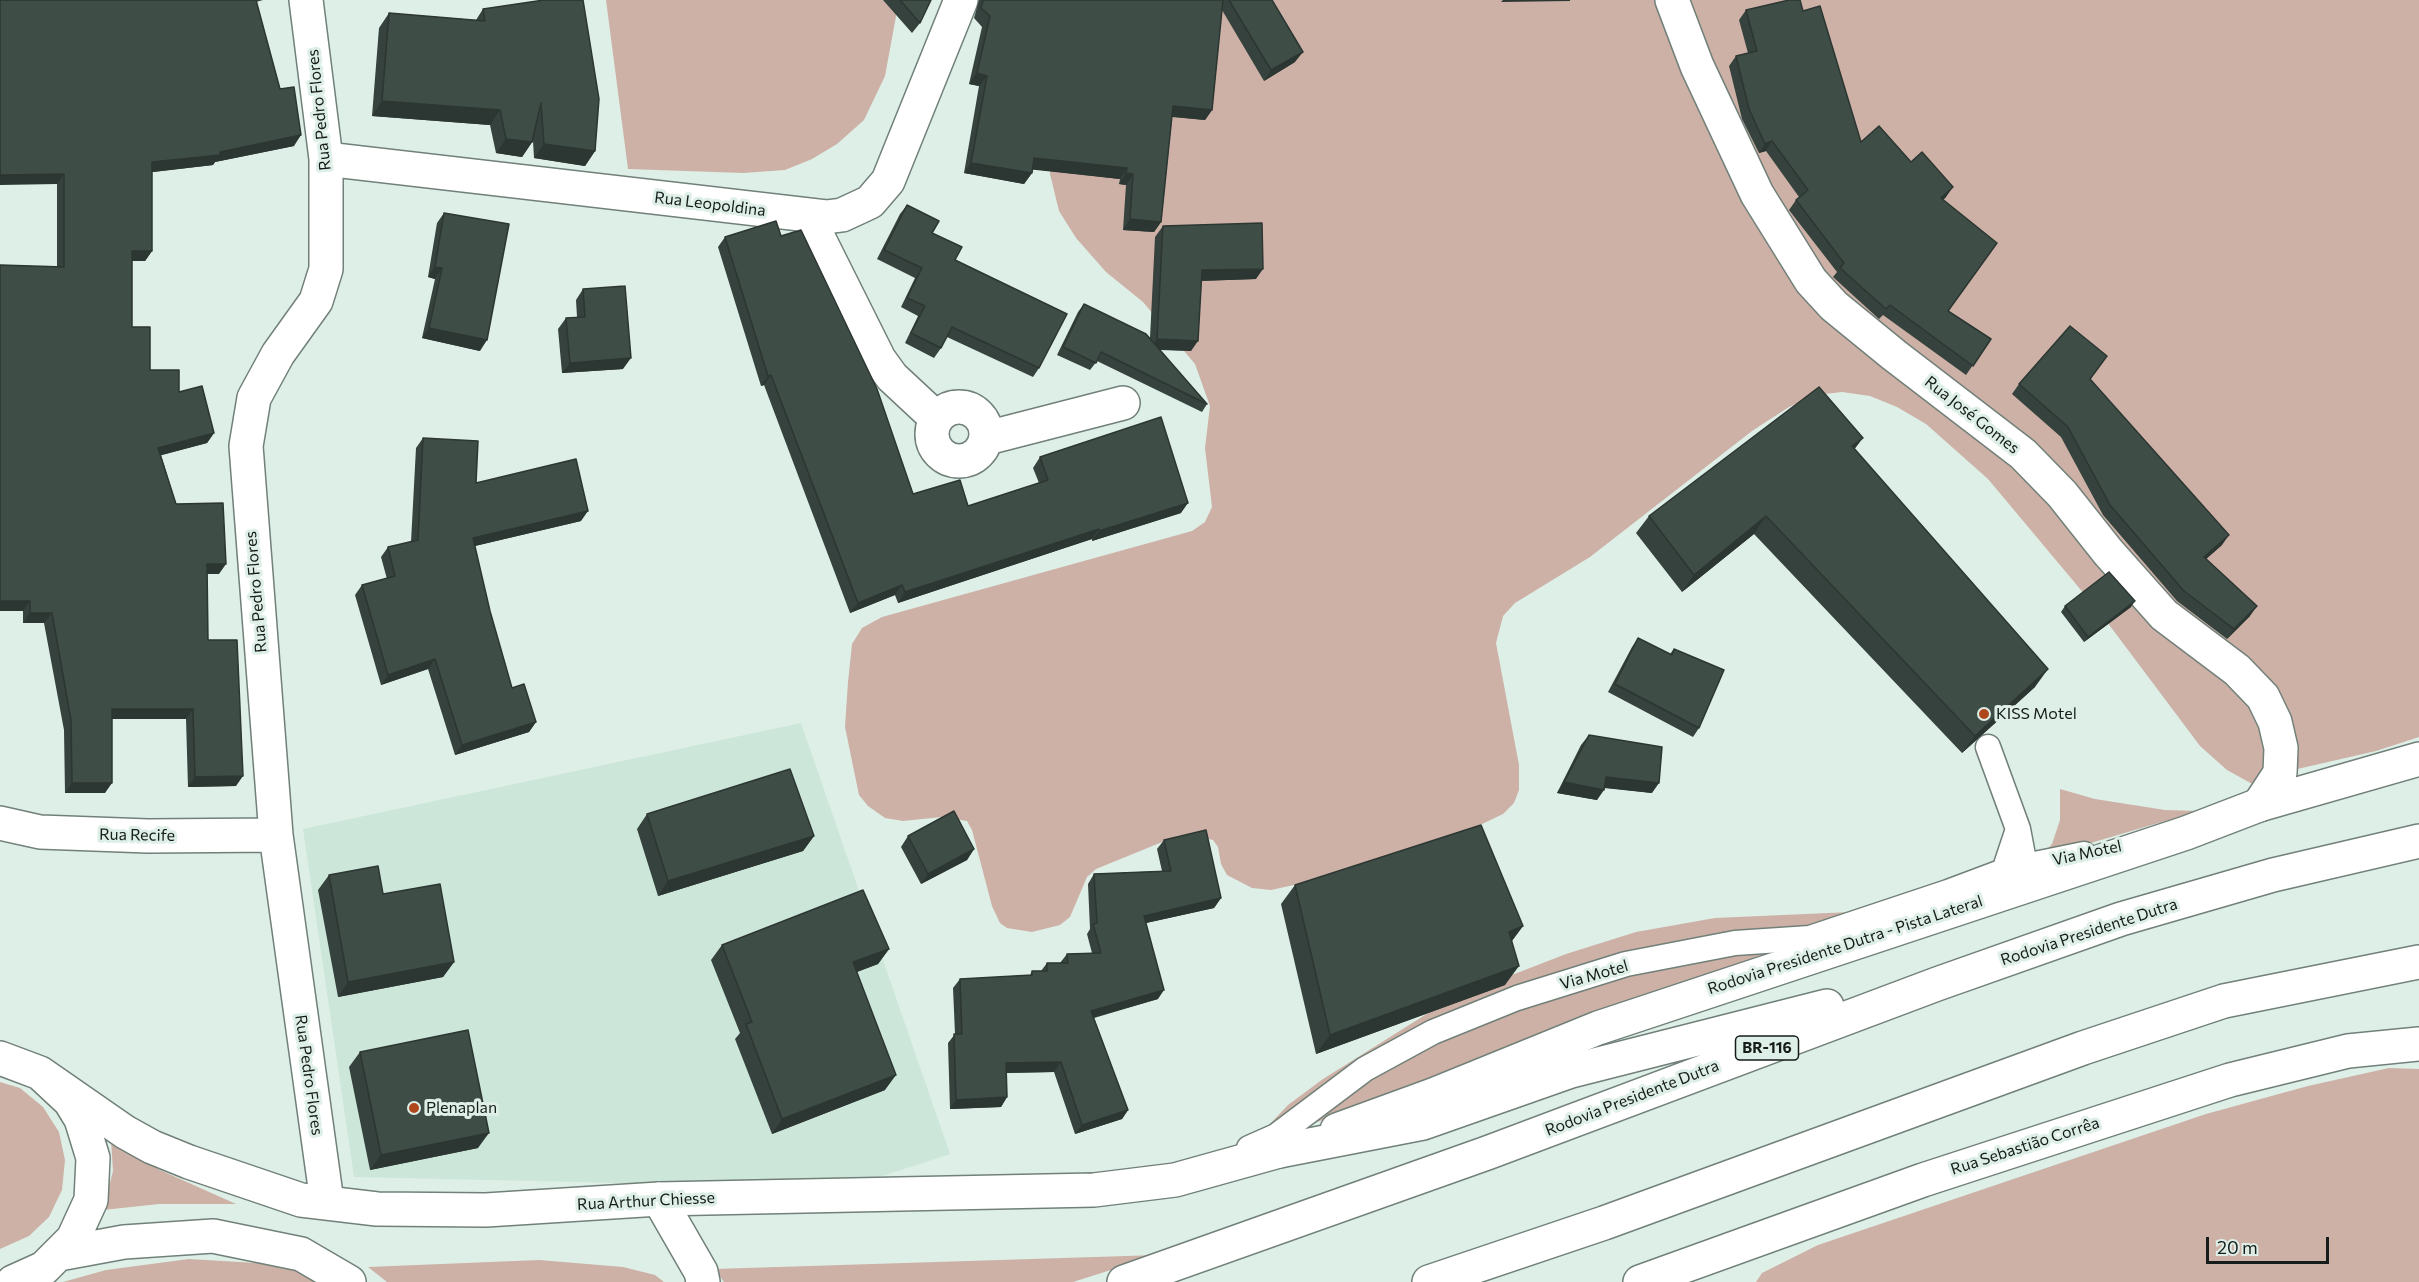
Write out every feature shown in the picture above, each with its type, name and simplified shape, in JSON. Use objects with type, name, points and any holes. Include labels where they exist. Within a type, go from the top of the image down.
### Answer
[{"type":"main road","name":"Rua Pedro Flores","points":[[306,0],[326,159],[326,269],[316,301],[278,354],[254,399],[246,446],[276,835],[327,1202]]},
{"type":"main road","name":"Rua Leopoldina","points":[[326,159],[826,217],[850,213],[870,202],[884,188],[894,170],[961,0]]},
{"type":"main road","name":"Rua José Gomes","points":[[1672,0],[1697,66],[1757,194],[1811,281],[1851,320],[2023,454],[2062,494],[2108,552],[2164,615],[2237,670],[2263,697],[2275,722],[2281,748],[2280,773],[2259,805]]},
{"type":"main road","points":[[807,215],[879,359],[892,376],[936,418],[952,407],[969,409],[983,420],[987,438],[1124,403]]},
{"type":"main road","name":"Rodovia Presidente Dutra - Pista Lateral","points":[[1279,1152],[1433,1095],[1598,1028],[1942,903],[2186,833],[2259,805],[2419,759]]},
{"type":"main road","name":"Rua Recife","points":[[0,823],[40,832],[148,836],[276,835]]},
{"type":"main road","name":"Rodovia Presidente Dutra","points":[[1124,1282],[1487,1153],[1937,984],[2121,918],[2273,875],[2419,841]]},
{"type":"main road","points":[[1279,1152],[1423,1123],[1571,1071],[1838,1004],[1996,943],[2121,918]]},
{"type":"main road","points":[[1429,1282],[1604,1223],[2083,1048],[2224,1001],[2419,962]]},
{"type":"main road","name":"Rua Sebastião Corrêa","points":[[1640,1282],[1923,1180],[2230,1080],[2348,1051],[2419,1044]]},
{"type":"main road","points":[[0,1058],[40,1073],[70,1101],[81,1119],[93,1158],[94,1180],[87,1210],[73,1239],[44,1268],[13,1282]]},
{"type":"main road","name":"Rua Arthur Chiesse","points":[[40,1073],[93,1112],[152,1147],[261,1188],[301,1200],[377,1209],[486,1210],[659,1199],[1094,1190],[1175,1180],[1279,1152]]},
{"type":"main road","points":[[659,1199],[701,1272],[703,1282]]},
{"type":"main road","points":[[1478,1282],[1517,1269],[1604,1223]]},
{"type":"main road","points":[[59,1254],[124,1242],[213,1236],[301,1254],[329,1268],[349,1282]]},
{"type":"lane","name":"Via Motel","points":[[1988,747],[2018,830],[2025,866],[2186,833]]},
{"type":"lane","name":"Via Motel","points":[[1175,1180],[1276,1136],[1365,1069],[1433,1032],[1517,998],[1636,962],[1735,943],[1810,938],[1942,903],[2004,871],[2018,830]]},
{"type":"shaded area","points":[[606,0],[899,0],[885,76],[864,120],[837,144],[812,159],[785,170],[743,173],[628,169]]},
{"type":"shaded area","points":[[1095,0],[2419,0],[2419,737],[2376,751],[2280,773],[2254,785],[2227,770],[2200,746],[2101,614],[1988,479],[1926,424],[1897,407],[1870,396],[1842,392],[1816,395],[1789,407],[1752,431],[1590,557],[1515,603],[1503,616],[1496,643],[1519,765],[1519,790],[1514,803],[1503,814],[1480,825],[1339,875],[1271,890],[1252,888],[1227,875],[1221,864],[1218,847],[1213,840],[1190,834],[1177,836],[1096,869],[1087,877],[1070,917],[1060,925],[1032,932],[1007,928],[1000,923],[992,906],[972,830],[967,821],[942,817],[903,821],[885,818],[868,806],[859,795],[845,727],[848,682],[852,644],[862,628],[882,617],[1192,531],[1205,522],[1212,507],[1205,448],[1210,406],[1195,364],[1143,302],[1106,272],[1076,238],[1059,211],[1050,174],[1049,126]]},
{"type":"shaded area","points":[[801,723],[950,1154],[845,1188],[354,1177],[303,829]]},
{"type":"shaded area","points":[[2060,789],[2095,799],[2165,810],[2199,811],[2040,858],[2052,844],[2060,820]]},
{"type":"shaded area","points":[[1851,912],[1888,916],[1248,1147],[1288,1105],[1323,1079],[1441,1005],[1499,980],[1566,954],[1636,932],[1715,918]]},
{"type":"shaded area","points":[[2389,1068],[2419,1069],[2419,1282],[1756,1282],[1762,1273],[1818,1245],[2206,1114],[2308,1086]]},
{"type":"shaded area","points":[[0,1082],[20,1088],[43,1107],[59,1132],[65,1160],[62,1190],[49,1217],[29,1236],[0,1249]]},
{"type":"shaded area","points":[[111,1141],[160,1170],[236,1204],[159,1204],[103,1210],[113,1171]]},
{"type":"shaded area","points":[[1158,1255],[1073,1282],[724,1282],[714,1269]]},
{"type":"shaded area","points":[[189,1259],[273,1264],[307,1272],[326,1282],[63,1282],[106,1270]]},
{"type":"shaded area","points":[[539,1260],[623,1267],[655,1275],[664,1282],[387,1282],[368,1267]]},
{"type":"building","points":[[0,0],[256,0],[280,89],[294,87],[301,135],[220,152],[220,155],[152,162],[152,251],[132,251],[132,327],[150,327],[150,370],[179,370],[179,392],[202,386],[214,433],[158,448],[176,504],[223,503],[226,564],[207,564],[208,640],[237,640],[243,776],[195,777],[193,709],[112,709],[112,783],[72,783],[71,720],[52,613],[30,613],[30,601],[0,601],[0,265],[64,267],[64,174],[0,175]]},
{"type":"building","points":[[544,0],[583,0],[599,99],[595,151],[544,144],[541,103],[532,142],[506,139],[500,110],[382,101],[389,13],[485,21],[483,9]]},
{"type":"building","points":[[900,0],[931,0],[920,23]]},
{"type":"building","points":[[983,0],[1223,0],[1212,110],[1173,106],[1161,222],[1130,219],[1133,174],[1126,173],[1127,168],[1034,158],[1032,173],[971,163],[987,76],[977,73],[990,16],[981,8]]},
{"type":"building","points":[[1229,0],[1272,0],[1303,52],[1271,70]]},
{"type":"building","points":[[1789,0],[1800,0],[1803,11],[1820,6],[1861,142],[1879,126],[1911,162],[1922,152],[1953,187],[1941,198],[1997,243],[1948,311],[1991,339],[1973,366],[1890,305],[1886,309],[1840,268],[1844,263],[1796,200],[1808,190],[1772,141],[1765,144],[1749,109],[1736,56],[1757,51],[1746,10]]},
{"type":"building","points":[[907,205],[939,221],[932,233],[962,247],[955,260],[1067,314],[1039,368],[952,327],[941,348],[911,333],[925,306],[907,298],[922,268],[884,250]]},
{"type":"building","points":[[444,213],[509,224],[487,340],[429,328],[442,268],[435,267]]},
{"type":"building","points":[[776,221],[781,236],[801,230],[877,389],[913,494],[960,480],[968,506],[1048,480],[1040,457],[1161,417],[1188,503],[1099,531],[1099,529],[905,592],[902,585],[858,603],[771,375],[768,376],[725,237]]},
{"type":"building","points":[[1262,223],[1263,269],[1202,270],[1198,341],[1157,339],[1163,226]]},
{"type":"building","points":[[625,286],[631,358],[570,363],[566,318],[585,317],[583,289]]},
{"type":"building","points":[[1084,304],[1146,334],[1207,404],[1101,352],[1096,363],[1063,347]]},
{"type":"building","points":[[2070,326],[2107,356],[2090,379],[2229,535],[2204,557],[2257,606],[2234,629],[2184,591],[2110,505],[2068,427],[2019,384]]},
{"type":"building","points":[[1819,387],[1863,438],[1852,446],[2048,669],[1975,736],[1766,516],[1694,575],[1649,516]]},
{"type":"building","points":[[423,438],[478,441],[476,483],[576,459],[588,511],[473,538],[490,611],[512,688],[524,684],[536,722],[462,745],[435,659],[388,675],[362,585],[395,576],[388,547],[418,540]]},
{"type":"building","points":[[2109,572],[2135,601],[2088,637],[2065,606]]},
{"type":"building","points":[[1638,638],[1672,655],[1674,649],[1724,670],[1699,728],[1615,684]]},
{"type":"building","points":[[1589,735],[1662,747],[1659,783],[1606,777],[1604,790],[1564,782]]},
{"type":"building","points":[[790,769],[814,836],[668,881],[647,814]]},
{"type":"building","points":[[954,811],[974,849],[928,874],[908,836]]},
{"type":"building","points":[[1481,825],[1523,926],[1509,932],[1519,966],[1330,1035],[1295,885]]},
{"type":"building","points":[[1206,830],[1221,898],[1144,916],[1164,990],[1091,1011],[1128,1110],[1082,1125],[1061,1062],[1006,1063],[1007,1097],[956,1100],[954,1034],[962,1034],[960,979],[1032,975],[1032,971],[1047,971],[1047,963],[1068,963],[1067,954],[1101,953],[1093,924],[1097,923],[1094,874],[1171,871],[1164,840]]},
{"type":"building","points":[[378,866],[383,894],[440,884],[454,962],[348,982],[329,875]]},
{"type":"building","points":[[863,890],[889,949],[853,962],[896,1075],[782,1119],[746,1024],[752,1022],[722,945]]},
{"type":"building","name":"Plenaplan","points":[[468,1030],[489,1133],[381,1155],[360,1052]]},
{"type":"place","name":"KISS Motel","points":[[1984,714]]},
{"type":"place","name":"Plenaplan","points":[[414,1108]]}]
